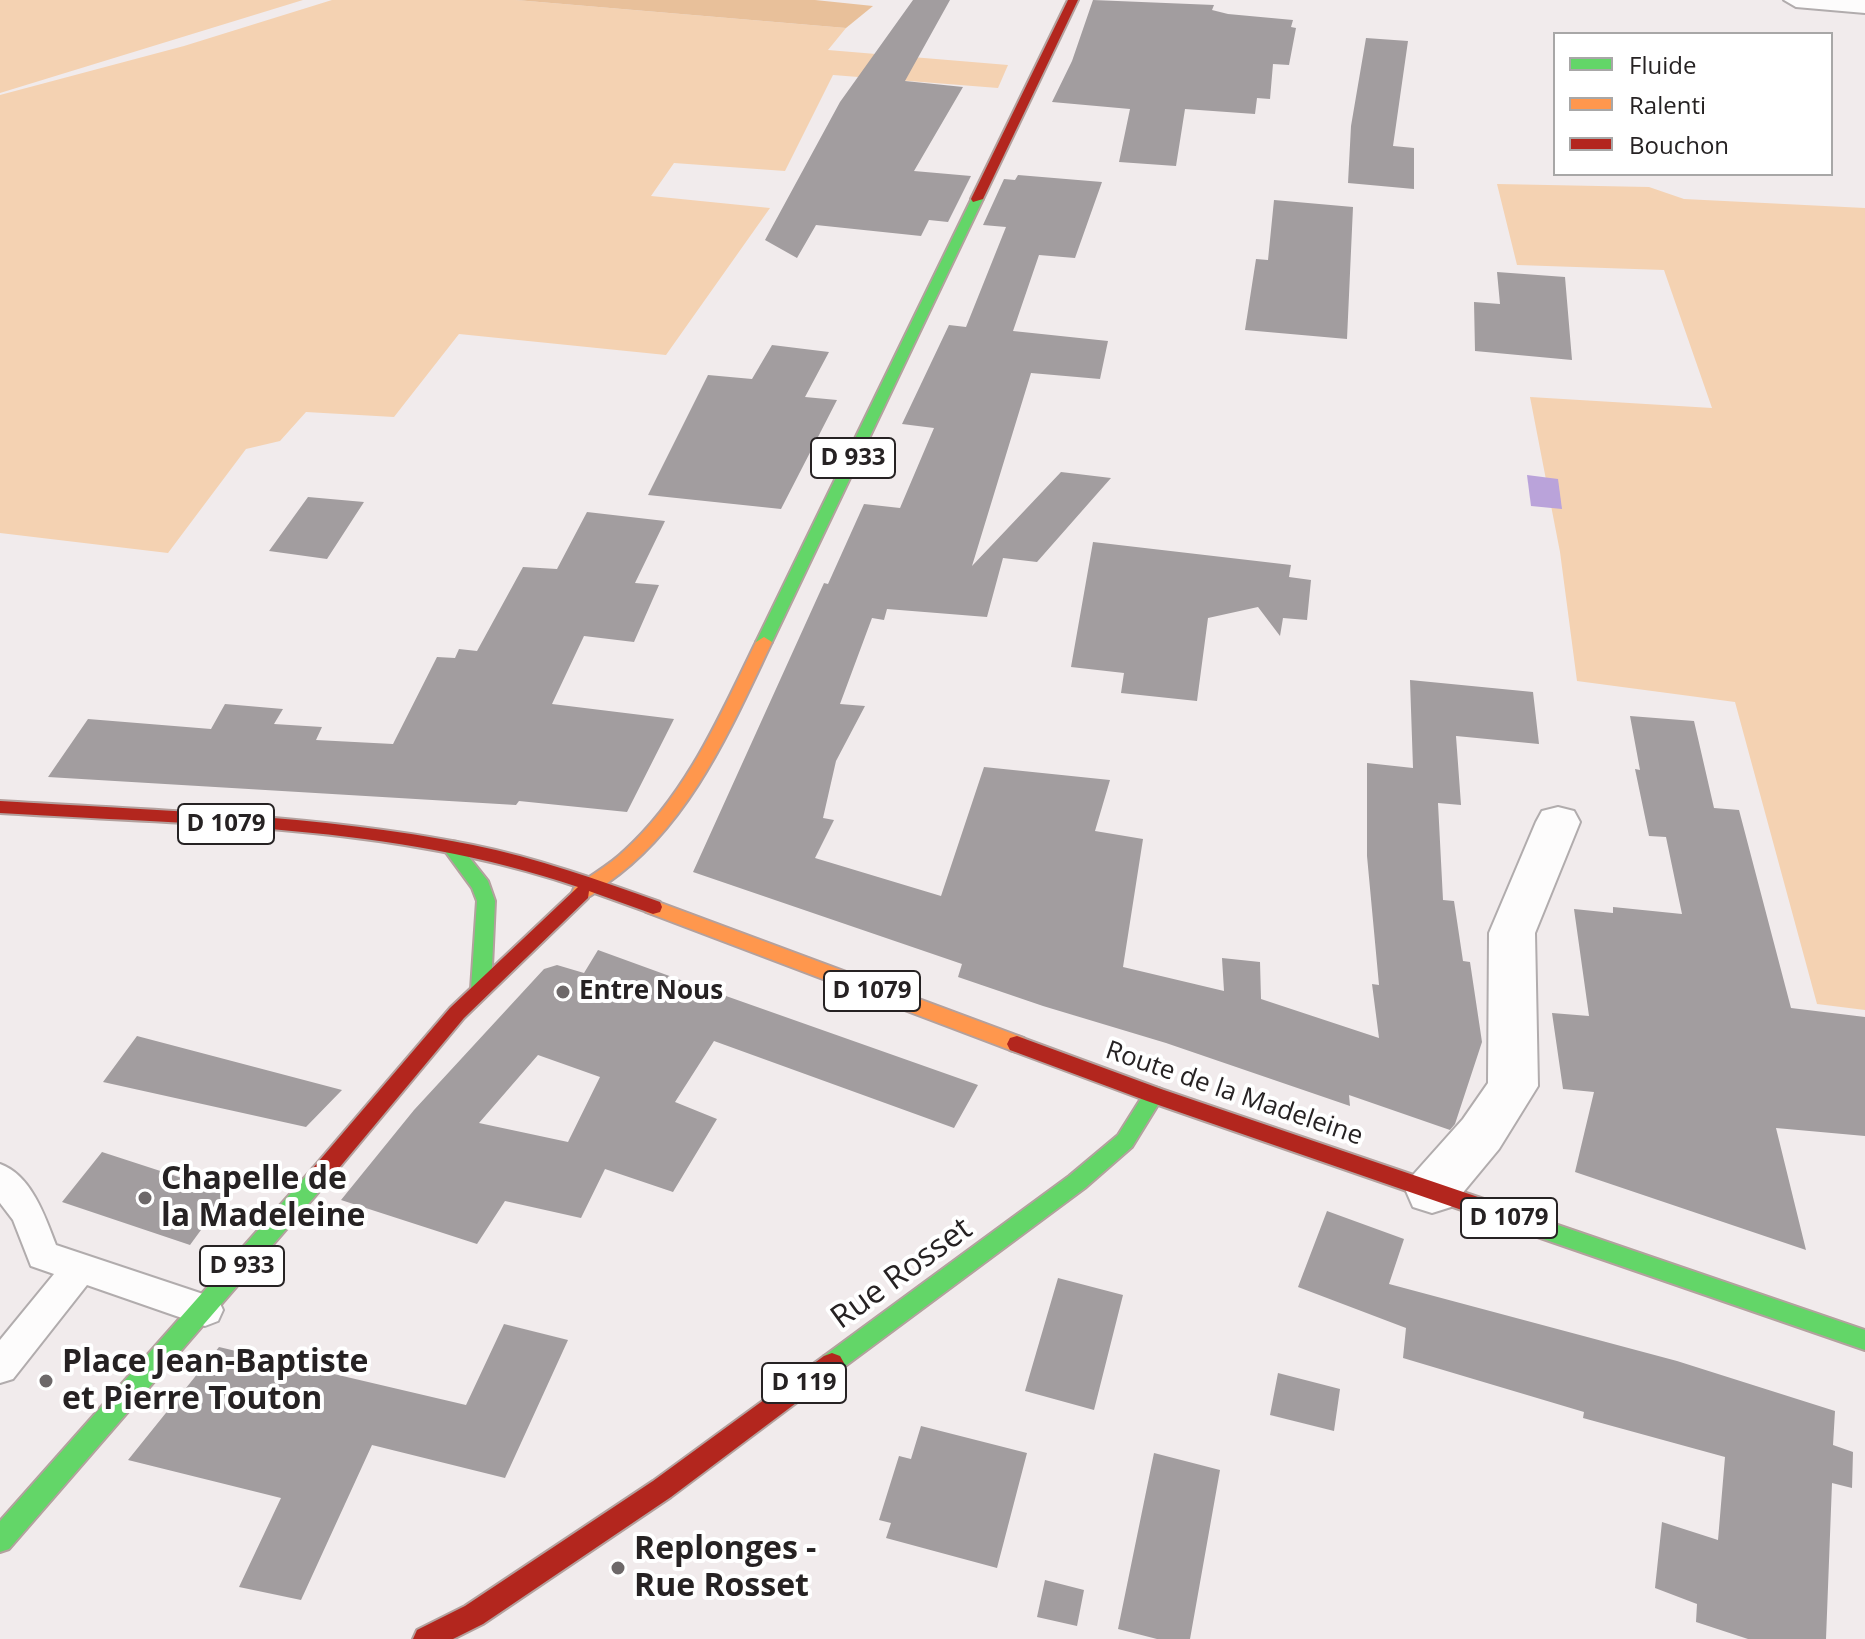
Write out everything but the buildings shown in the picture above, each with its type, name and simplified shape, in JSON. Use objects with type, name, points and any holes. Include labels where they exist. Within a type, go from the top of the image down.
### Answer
[{"type":"main road","name":"D 933","points":[[0,1540],[205,1310],[404,1074],[481,989],[591,884],[640,847],[714,746],[1073,0]]},
{"type":"main road","name":"D 1079","points":[[0,807],[335,832],[451,847],[591,884]]},
{"type":"main road","points":[[451,847],[481,886],[486,901],[481,989]]},
{"type":"main road","name":"Route de la Madeleine","points":[[591,884],[1154,1095],[1865,1340]]},
{"type":"main road","name":"Rue Rosset","points":[[426,1639],[474,1615],[662,1489],[1077,1182],[1125,1141],[1154,1095]]},
{"type":"street","points":[[1798,0],[1865,6]]},
{"type":"street","points":[[1432,1191],[1481,1134],[1513,1086],[1512,933],[1558,822]]},
{"type":"lane","points":[[0,1178],[27,1213],[43,1255],[205,1310]]},
{"type":"lane","points":[[0,1367],[80,1267]]},
{"type":"shaded area","points":[[0,0],[303,0],[0,93]]},
{"type":"shaded area","points":[[332,0],[516,0],[846,28],[828,50],[1008,65],[998,88],[833,75],[785,171],[674,163],[651,196],[770,208],[666,355],[459,334],[394,417],[306,412],[280,441],[246,449],[168,553],[0,533],[0,95],[184,46]]},
{"type":"shaded area","points":[[516,0],[815,0],[873,6],[846,28]]},
{"type":"shaded area","points":[[1497,184],[1649,187],[1684,199],[1865,208],[1865,1010],[1817,1004],[1735,702],[1577,681],[1560,552],[1530,397],[1712,408],[1664,270],[1517,265]]},
{"type":"shaded area","points":[[1527,475],[1558,479],[1562,509],[1531,506]]},
{"type":"traffic: fast","points":[[764,642],[977,199]]},
{"type":"traffic: fast","points":[[451,847],[481,886],[486,901],[481,989]]},
{"type":"traffic: fast","points":[[832,1363],[1077,1182],[1125,1141],[1154,1095]]},
{"type":"traffic: fast","points":[[0,1540],[321,1174]]},
{"type":"traffic: fast","points":[[1508,1217],[1865,1340]]},
{"type":"traffic: slow","points":[[581,893],[631,856],[672,810],[707,755],[764,642]]},
{"type":"traffic: slow","points":[[653,907],[1017,1044]]},
{"type":"traffic: jam","points":[[977,199],[1073,0]]},
{"type":"traffic: jam","points":[[0,807],[225,821],[393,838],[475,852],[527,865],[653,907]]},
{"type":"traffic: jam","points":[[321,1174],[457,1013],[581,893]]},
{"type":"traffic: jam","points":[[1017,1044],[1154,1095],[1508,1217]]},
{"type":"traffic: jam","points":[[426,1639],[474,1615],[662,1489],[832,1363]]},
{"type":"place","name":"Entre Nous","points":[[563,992]]},
{"type":"place","name":"Chapelle de la Madeleine","points":[[145,1198]]},
{"type":"place","name":"Place Jean-Baptiste et Pierre Touton","points":[[46,1381]]},
{"type":"place","name":"Replonges - Rue Rosset","points":[[618,1568]]}]
